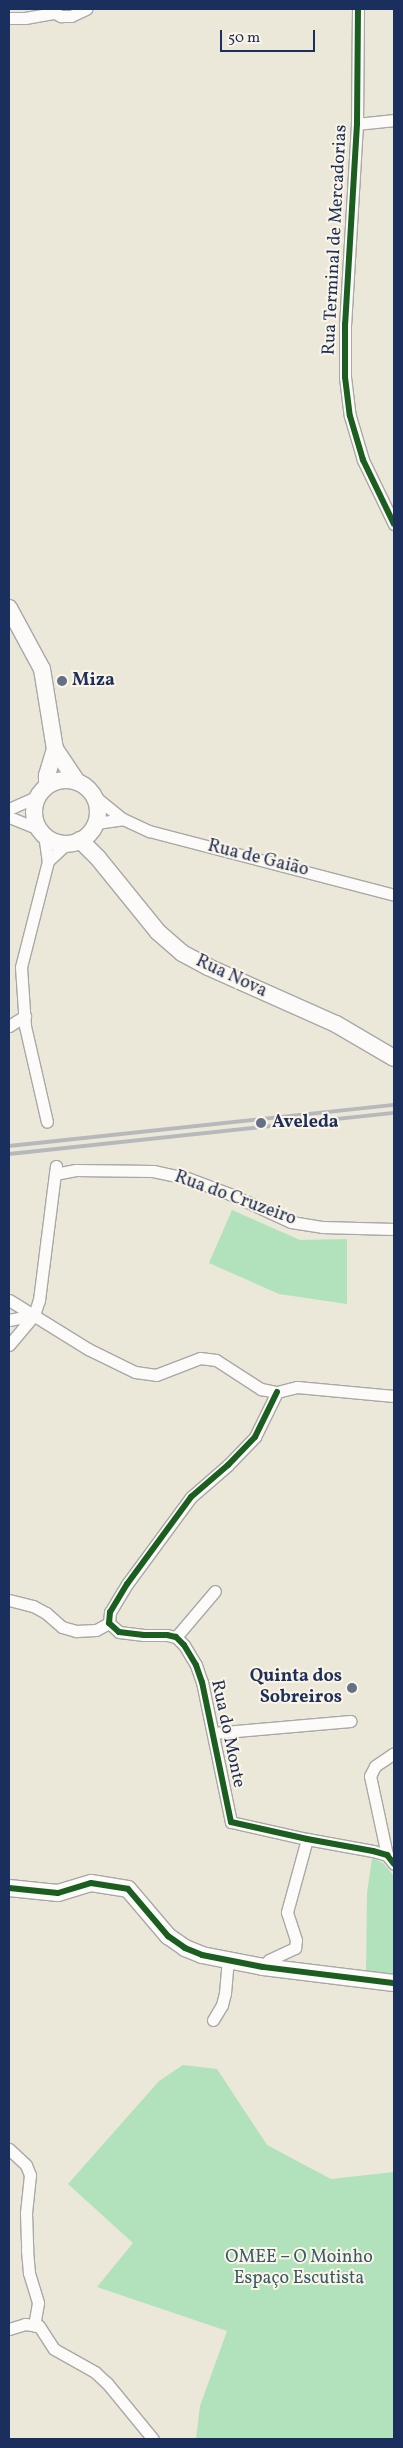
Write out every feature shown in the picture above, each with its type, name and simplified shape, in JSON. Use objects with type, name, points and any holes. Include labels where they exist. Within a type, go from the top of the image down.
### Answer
[{"type":"street","points":[[9,18],[25,18],[50,11],[70,16],[86,9]]},
{"type":"street","name":"Rua Terminal de Mercadorias","points":[[358,9],[357,124],[346,315],[345,376],[350,416],[363,460],[394,524]]},
{"type":"street","points":[[357,124],[394,120]]},
{"type":"street","points":[[9,608],[42,669],[55,749],[77,782],[93,795],[98,813],[83,835],[48,861]]},
{"type":"street","points":[[47,1122],[25,1016],[21,967],[48,861],[42,832],[35,819],[34,808],[42,791],[55,749]]},
{"type":"street","points":[[9,809],[62,780],[77,782]]},
{"type":"street","name":"Rua de Gaião","points":[[93,795],[123,819],[149,831],[394,894]]},
{"type":"street","points":[[9,817],[42,832],[57,842],[83,835],[123,819]]},
{"type":"street","name":"Rua Nova","points":[[83,835],[98,858],[158,932],[182,953],[208,967],[336,1024],[394,1058]]},
{"type":"street","points":[[9,1026],[25,1016]]},
{"type":"street","name":"Rua do Cruzeiro","points":[[34,1315],[39,1300],[56,1170],[154,1171],[187,1178],[230,1194],[291,1222],[322,1227],[394,1229]]},
{"type":"street","points":[[9,1300],[88,1349],[135,1372],[156,1375],[200,1358],[216,1360],[261,1388],[277,1392],[297,1387],[394,1396]]},
{"type":"street","points":[[9,1320],[34,1315]]},
{"type":"street","points":[[9,1345],[34,1315]]},
{"type":"street","points":[[109,1623],[110,1612],[127,1584],[191,1497],[228,1465],[255,1437],[277,1392]]},
{"type":"street","points":[[109,1623],[119,1632],[176,1637],[215,1591]]},
{"type":"street","points":[[9,1600],[33,1606],[62,1627],[76,1631],[96,1630],[109,1623]]},
{"type":"street","name":"Rua do Monte","points":[[176,1637],[196,1665],[213,1733],[231,1822],[391,1860]]},
{"type":"street","points":[[213,1733],[350,1721]]},
{"type":"street","points":[[391,1860],[370,1776],[375,1766],[394,1753]]},
{"type":"street","points":[[263,1967],[269,1960],[295,1948],[296,1940],[287,1912],[307,1839]]},
{"type":"street","points":[[9,1888],[58,1893],[91,1883],[128,1889],[168,1936],[185,1948],[228,1961],[263,1967],[394,1982]]},
{"type":"street","points":[[213,2020],[222,2005],[228,1961]]},
{"type":"street","points":[[9,2149],[26,2165],[30,2175],[26,2213],[29,2273],[38,2303],[34,2326]]},
{"type":"street","points":[[9,2329],[25,2324],[39,2326],[54,2349],[96,2372],[154,2439]]},
{"type":"green space","points":[[232,1210],[300,1240],[347,1239],[347,1304],[279,1294],[209,1263]]},
{"type":"green space","points":[[372,1858],[383,1863],[394,1876],[394,1975],[366,1972],[367,1893]]},
{"type":"green space","name":"OMEE – O Moinho Espaço Escutista","points":[[183,2065],[217,2069],[267,2145],[331,2179],[394,2172],[394,2439],[196,2439],[200,2406],[227,2331],[97,2287],[133,2243],[68,2184],[159,2081]]},
{"type":"railway","points":[[9,1146],[394,1105]]},
{"type":"railway","points":[[9,1154],[394,1113]]},
{"type":"cycle path","points":[[358,9],[357,124],[345,324],[345,377],[350,416],[363,460],[394,524]]},
{"type":"cycle path","points":[[277,1392],[255,1437],[228,1465],[191,1497],[127,1584],[110,1612],[109,1623],[119,1632],[167,1635],[176,1637],[184,1645],[196,1665],[202,1682],[231,1822],[373,1851],[387,1855],[394,1864]]},
{"type":"cycle path","points":[[9,1888],[58,1893],[91,1883],[128,1889],[168,1936],[185,1948],[202,1955],[263,1967],[394,1983]]},
{"type":"place","name":"Miza","points":[[62,681]]},
{"type":"place","name":"Aveleda","points":[[261,1123]]},
{"type":"place","name":"Quinta dos Sobreiros","points":[[352,1688]]}]
